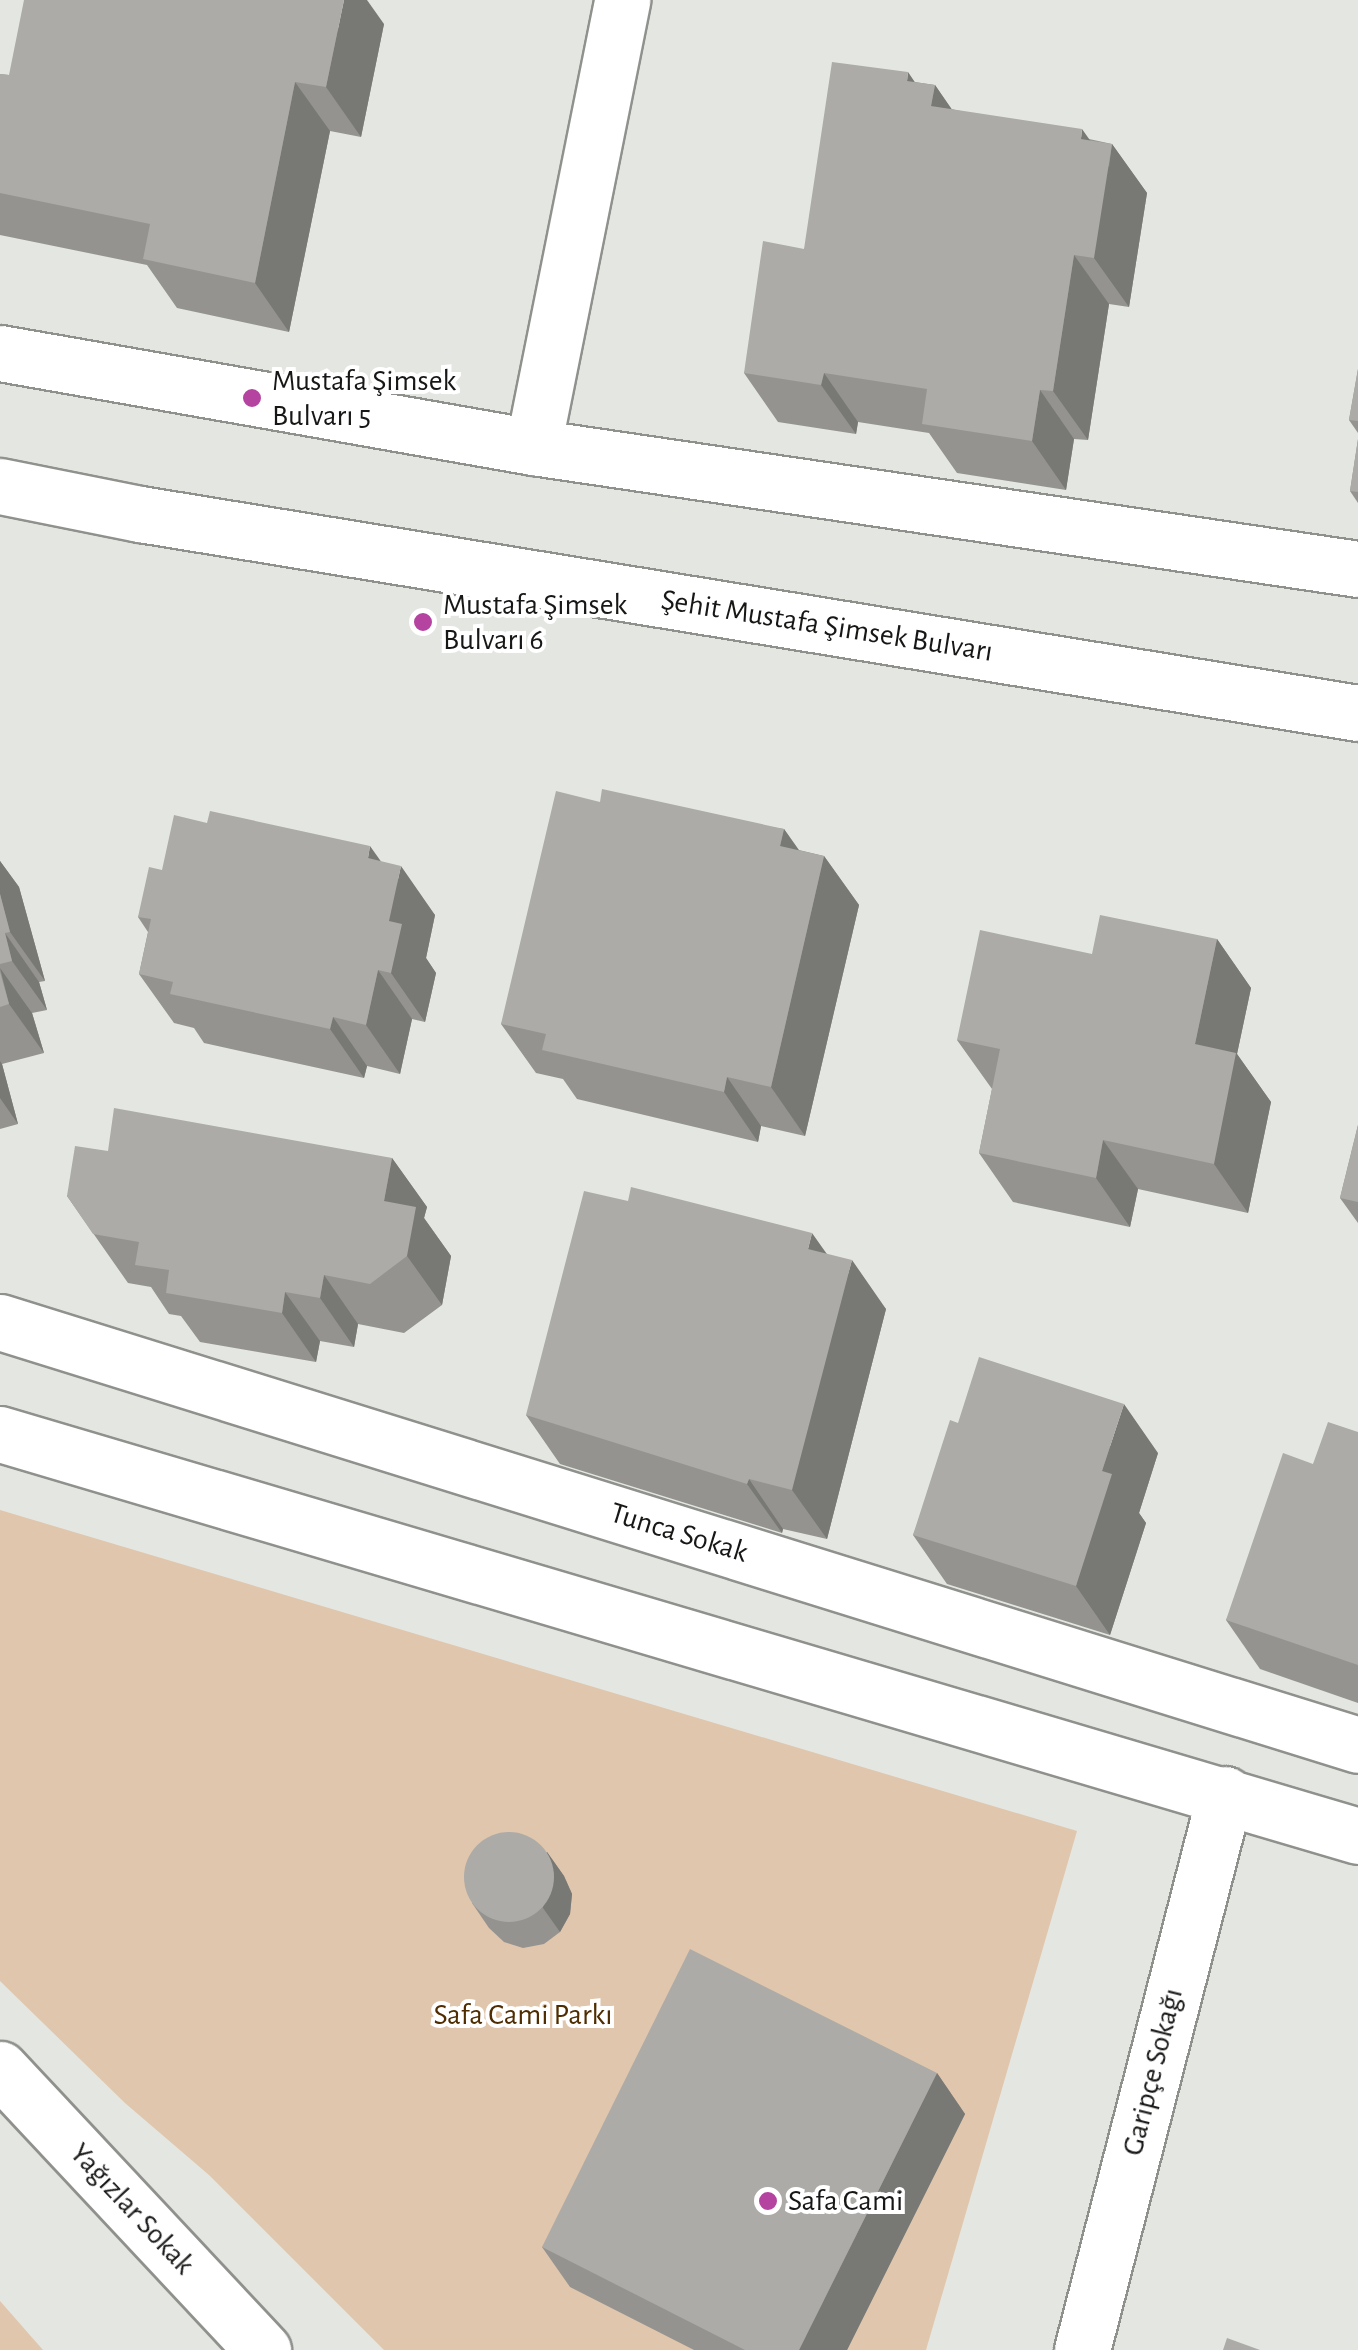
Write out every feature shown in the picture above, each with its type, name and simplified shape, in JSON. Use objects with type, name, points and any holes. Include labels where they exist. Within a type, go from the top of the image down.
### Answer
[{"type":"street","points":[[533,448],[622,0]]},
{"type":"street","points":[[0,353],[533,448],[1358,569]]},
{"type":"street","name":"Şehit Mustafa Şimsek Bulvarı","points":[[0,486],[158,517],[1358,713]]},
{"type":"street","name":"Tunca Sokak","points":[[0,1322],[1358,1744]]},
{"type":"street","points":[[0,1434],[1358,1836]]},
{"type":"street","name":"Garipçe Sokağı","points":[[1082,2350],[1224,1794]]},
{"type":"street","name":"Yağızlar Sokak","points":[[0,2068],[263,2350]]},
{"type":"green space","name":"Safa Cami Parkı","points":[[0,1510],[1077,1831],[926,2350],[384,2350],[209,2175],[125,2103],[0,1981]]},
{"type":"green space","points":[[0,2301],[43,2350],[0,2350]]},
{"type":"building","points":[[24,0],[344,0],[326,87],[295,82],[255,283],[143,259],[150,224],[0,193],[0,74],[9,75]]},
{"type":"building","points":[[832,62],[908,72],[907,81],[935,85],[931,106],[1082,129],[1081,139],[1112,144],[1094,258],[1074,255],[1053,391],[1040,390],[1032,441],[922,424],[927,389],[824,373],[821,385],[744,373],[763,241],[804,249]]},
{"type":"building","points":[[1358,369],[1358,421],[1349,420]]},
{"type":"building","points":[[1358,439],[1358,492],[1350,491]]},
{"type":"building","points":[[602,789],[784,829],[780,846],[824,856],[771,1087],[727,1077],[724,1092],[542,1050],[546,1034],[501,1024],[556,791],[600,802]]},
{"type":"building","points":[[210,811],[370,846],[368,858],[401,866],[389,921],[402,924],[391,973],[378,970],[366,1025],[333,1017],[330,1029],[170,994],[173,982],[139,974],[151,919],[138,917],[149,867],[162,870],[174,815],[207,823]]},
{"type":"building","points":[[0,894],[10,932],[5,933],[12,961],[0,964]]},
{"type":"building","points":[[1100,915],[1217,939],[1195,1044],[1236,1053],[1214,1164],[1103,1140],[1096,1178],[979,1153],[1000,1049],[957,1040],[980,930],[1092,954]]},
{"type":"building","points":[[0,972],[9,1004],[0,1007]]},
{"type":"building","points":[[114,1108],[392,1158],[384,1201],[416,1207],[407,1256],[370,1284],[324,1275],[320,1298],[285,1292],[282,1313],[166,1293],[169,1270],[135,1265],[139,1242],[93,1234],[67,1196],[75,1146],[108,1151]]},
{"type":"building","points":[[1358,1125],[1358,1202],[1340,1198]]},
{"type":"building","points":[[631,1187],[812,1233],[808,1249],[852,1260],[792,1490],[749,1479],[747,1484],[526,1415],[584,1191],[628,1201]]},
{"type":"building","points":[[979,1357],[1124,1404],[1102,1471],[1112,1474],[1076,1586],[913,1535],[950,1420],[958,1423]]},
{"type":"building","points":[[1328,1422],[1358,1432],[1358,1665],[1226,1620],[1283,1453],[1313,1464]]},
{"type":"building","points":[[509,1832],[526,1835],[541,1845],[551,1860],[551,1894],[541,1909],[526,1919],[509,1922],[492,1919],[477,1909],[467,1894],[464,1877],[467,1860],[477,1845],[492,1835]]},
{"type":"building","name":"Safa Cami","points":[[690,1949],[937,2073],[799,2350],[745,2350],[542,2247]]},
{"type":"building","points":[[1227,2338],[1260,2350],[1223,2350]]},
{"type":"place","name":"Mustafa Şimsek Bulvarı 5","points":[[252,398]]},
{"type":"place","name":"Mustafa Şimsek Bulvarı 6","points":[[423,622]]},
{"type":"place","name":"Safa Cami","points":[[768,2201]]}]
